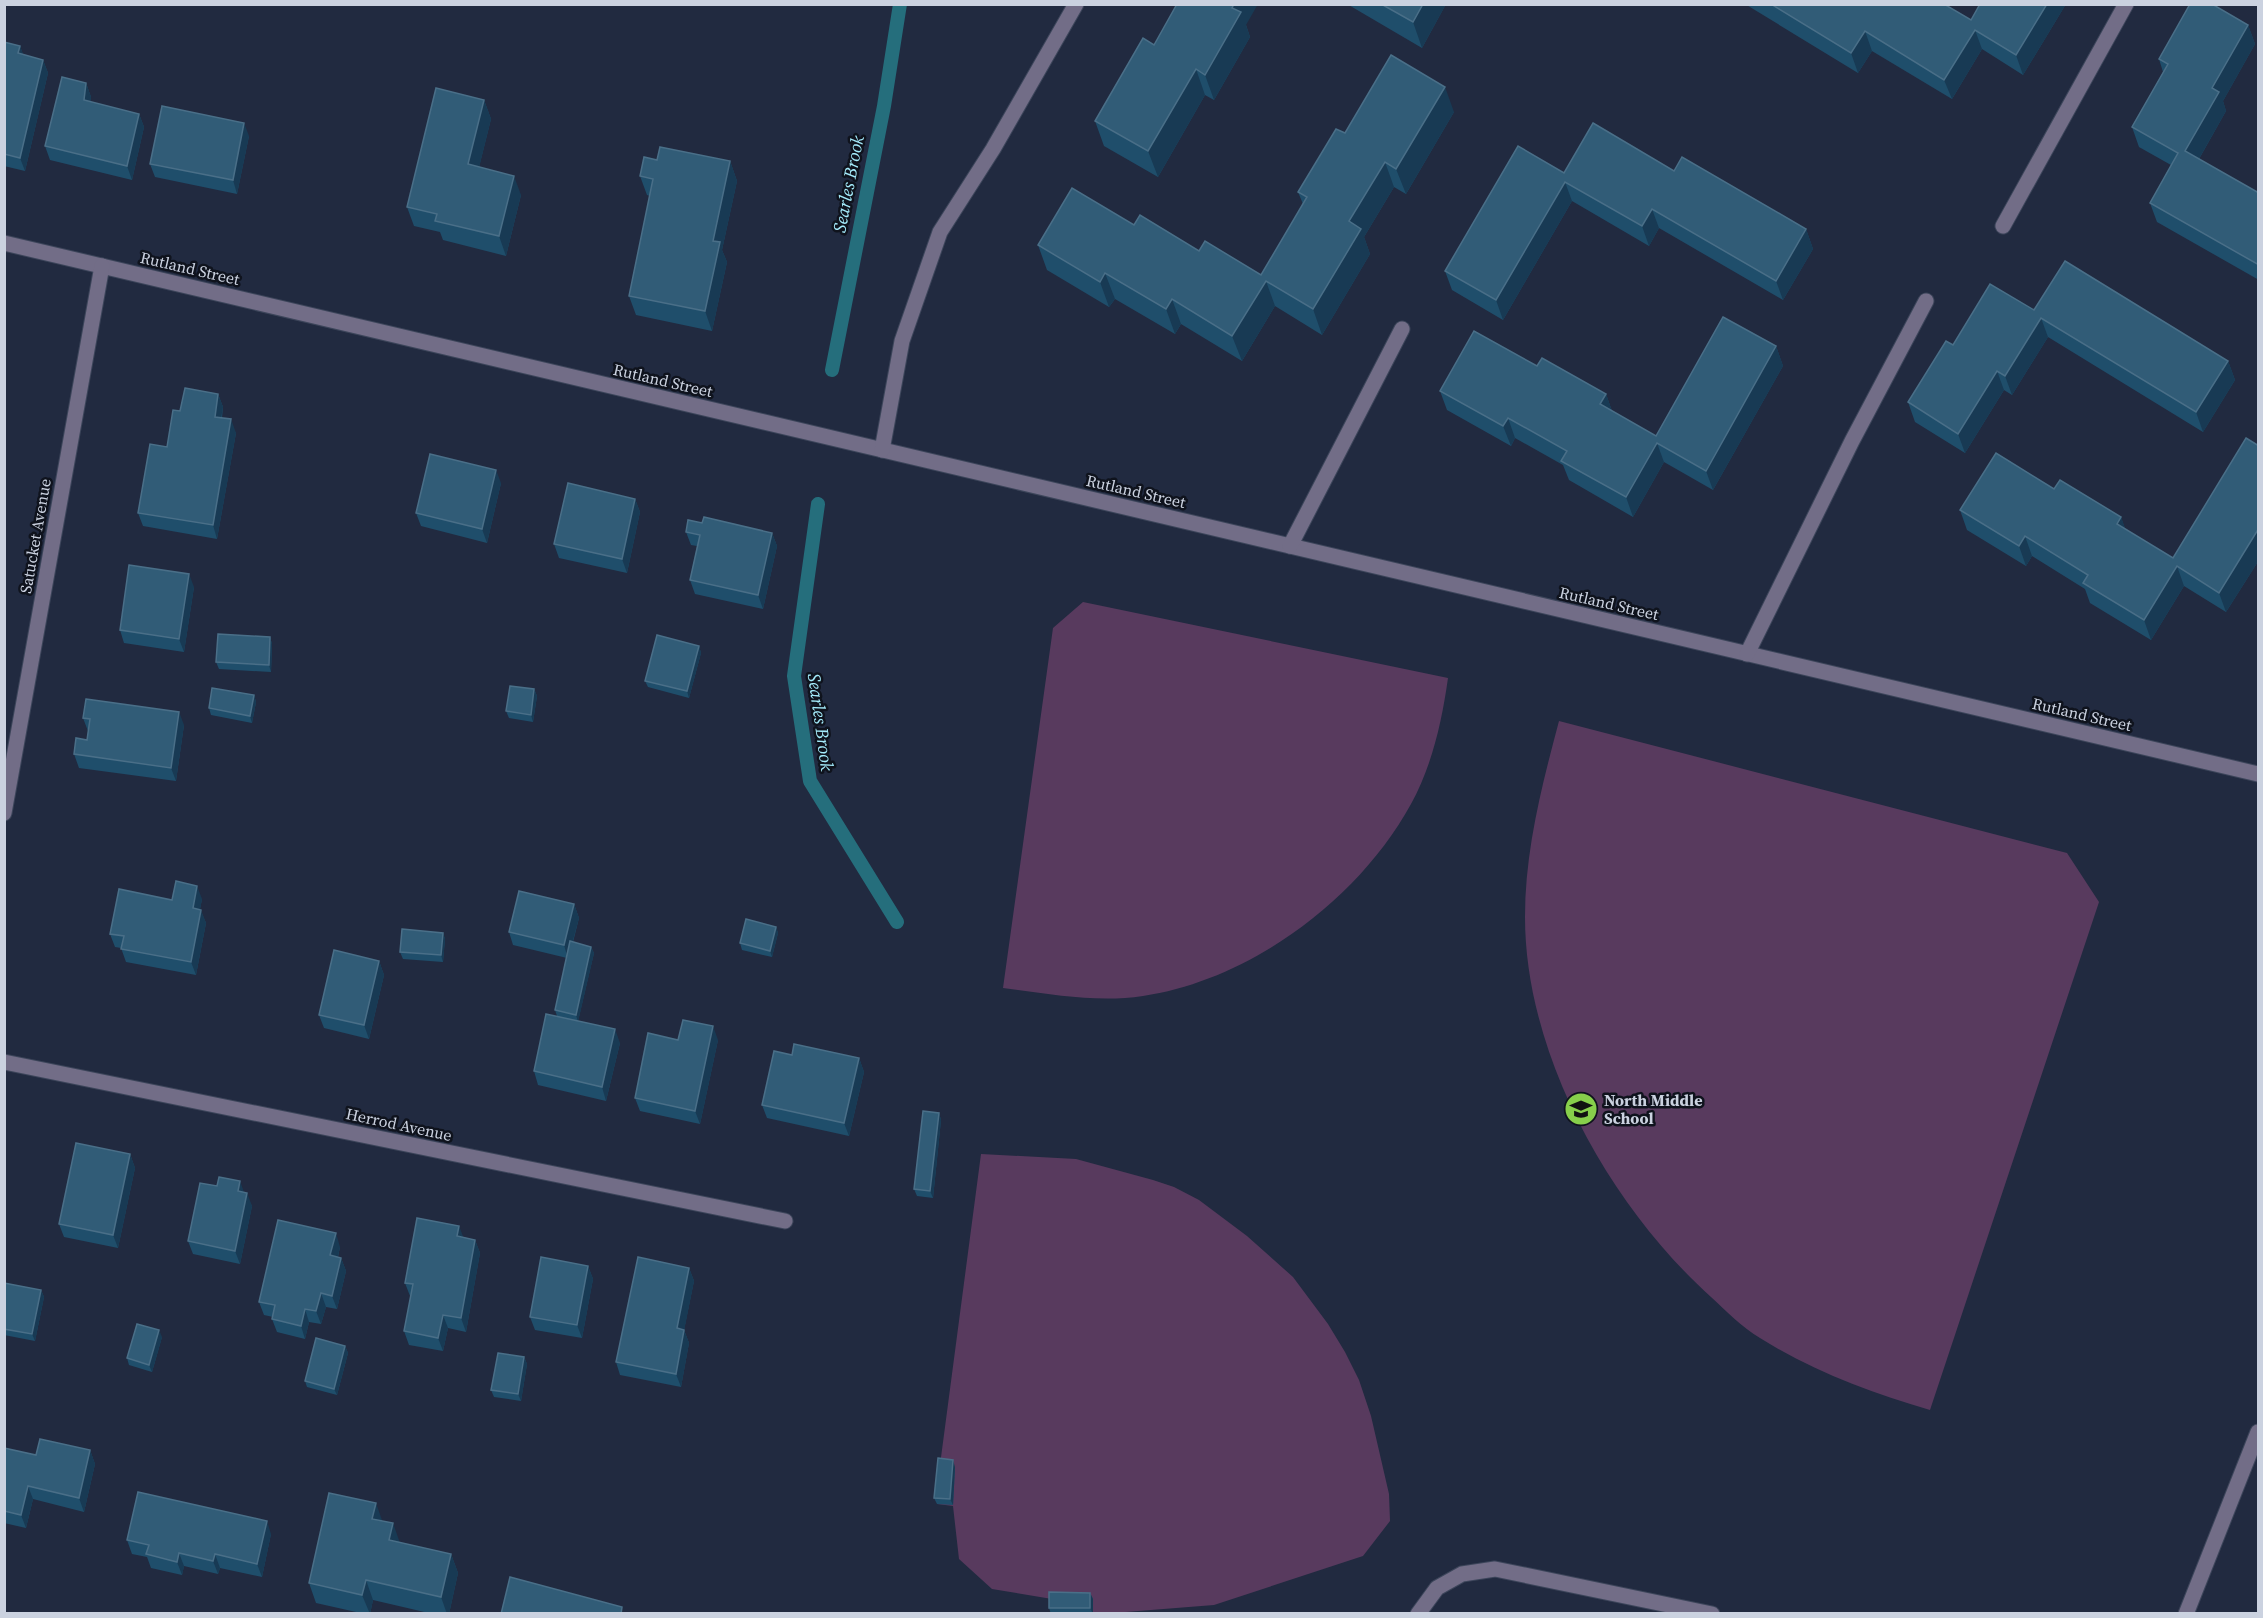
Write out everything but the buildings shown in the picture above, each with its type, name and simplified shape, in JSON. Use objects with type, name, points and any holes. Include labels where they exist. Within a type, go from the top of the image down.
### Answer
[{"type":"street","points":[[882,450],[902,341],[940,232],[993,149],[1076,4]]},
{"type":"street","points":[[2003,226],[2126,4]]},
{"type":"street","name":"Rutland Street","points":[[4,243],[2259,774]]},
{"type":"street","name":"Satucket Avenue","points":[[4,813],[102,266]]},
{"type":"street","points":[[1748,654],[1852,441],[1926,301]]},
{"type":"street","points":[[1290,546],[1402,329]]},
{"type":"street","name":"Herrod Avenue","points":[[4,1062],[785,1221]]},
{"type":"street","points":[[2186,1614],[2259,1432]]},
{"type":"street","points":[[1418,1614],[1437,1588],[1462,1574],[1495,1569],[1712,1614]]},
{"type":"shaded area","points":[[1083,602],[1448,678],[1443,710],[1425,774],[1411,804],[1389,839],[1362,872],[1332,902],[1298,930],[1262,953],[1223,973],[1183,987],[1143,996],[1108,999],[1003,988],[1053,628]]},
{"type":"shaded area","points":[[1559,721],[2067,853],[2099,902],[1930,1410],[1821,1371],[1753,1334],[1674,1260],[1639,1219],[1608,1173],[1580,1125],[1557,1074],[1540,1022],[1529,969],[1525,917],[1531,842]]},
{"type":"shaded area","points":[[981,1154],[1076,1159],[1174,1187],[1199,1200],[1247,1236],[1293,1277],[1328,1324],[1345,1352],[1359,1380],[1371,1416],[1389,1494],[1390,1521],[1363,1556],[1214,1605],[1113,1613],[1052,1614],[1052,1599],[992,1589],[959,1559],[953,1506],[937,1504],[940,1465]]},
{"type":"waterway","name":"Searles Brook","points":[[832,370],[884,106],[900,4]]},
{"type":"waterway","name":"Searles Brook","points":[[818,504],[794,676],[810,781],[897,922]]},
{"type":"place","name":"North Middle School","points":[[1581,1109]]}]
